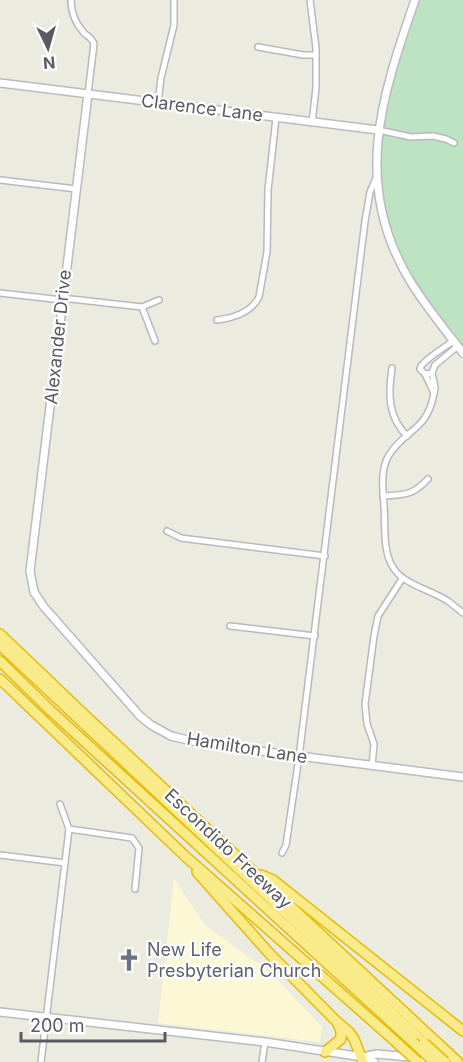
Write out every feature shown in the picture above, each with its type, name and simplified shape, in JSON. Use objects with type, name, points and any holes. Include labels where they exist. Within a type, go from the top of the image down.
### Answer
[{"type":"highway","name":"Escondido Freeway","points":[[0,634],[437,1044],[451,1062]]},
{"type":"highway","points":[[0,645],[424,1042],[451,1062]]},
{"type":"highway","points":[[0,661],[50,710],[434,1062]]},
{"type":"highway","name":"Escondido Freeway","points":[[0,679],[185,856],[418,1062]]},
{"type":"highway","points":[[185,856],[197,873],[269,953],[354,1039],[363,1059]]},
{"type":"highway","points":[[256,874],[273,880],[463,1031]]},
{"type":"highway","points":[[288,916],[330,944]]},
{"type":"highway","points":[[325,1052],[342,1038],[341,1031],[334,1020]]},
{"type":"street","points":[[71,0],[75,20],[94,44],[88,94]]},
{"type":"street","points":[[158,103],[161,78],[174,25],[174,0]]},
{"type":"street","points":[[310,0],[316,55],[316,88],[312,123]]},
{"type":"street","points":[[415,0],[384,98],[378,130],[376,178],[384,221],[402,266],[426,305],[463,354]]},
{"type":"street","points":[[258,47],[303,56],[316,55]]},
{"type":"street","name":"Clarence Lane","points":[[0,83],[378,130],[411,137],[419,135],[446,139],[454,143]]},
{"type":"street","name":"Alexander Drive","points":[[31,580],[30,571],[88,94]]},
{"type":"street","points":[[217,320],[234,318],[246,312],[259,297],[267,252],[268,190],[276,118]]},
{"type":"street","points":[[282,854],[286,845],[315,636],[365,221],[370,192],[376,178]]},
{"type":"street","points":[[0,180],[76,189]]},
{"type":"street","points":[[0,293],[142,307],[159,300]]},
{"type":"street","points":[[142,307],[155,341]]},
{"type":"street","points":[[429,374],[456,344]]},
{"type":"street","points":[[456,344],[423,362],[420,369],[429,374],[434,393],[431,408],[422,423],[389,456],[384,471],[383,496],[386,548],[392,568],[402,579],[447,601],[463,613]]},
{"type":"street","points":[[392,368],[393,417],[399,428],[408,436]]},
{"type":"street","points":[[383,496],[417,491],[428,479]]},
{"type":"street","points":[[167,531],[181,538],[325,556]]},
{"type":"street","points":[[372,766],[374,744],[367,724],[366,704],[374,636],[378,616],[402,579]]},
{"type":"street","name":"Hamilton Lane","points":[[31,580],[34,592],[44,607],[128,705],[151,725],[171,736],[193,742],[463,777]]},
{"type":"street","points":[[231,626],[315,636]]},
{"type":"street","points":[[40,1062],[69,829],[60,804]]},
{"type":"street","points":[[69,829],[132,838],[139,848],[135,889]]},
{"type":"street","points":[[0,855],[65,863]]},
{"type":"street","points":[[0,1012],[264,1042],[374,1062]]},
{"type":"street","points":[[262,1062],[264,1042]]},
{"type":"street","points":[[363,1059],[377,1054],[392,1054],[451,1062]]},
{"type":"shaded area","points":[[174,878],[205,925],[272,974],[322,1027],[320,1042],[158,1023]]},
{"type":"green space","points":[[415,0],[463,0],[463,353],[404,271],[380,204],[378,130]]},
{"type":"place","name":"New Life Presbyterian Church","points":[[129,960]]}]
